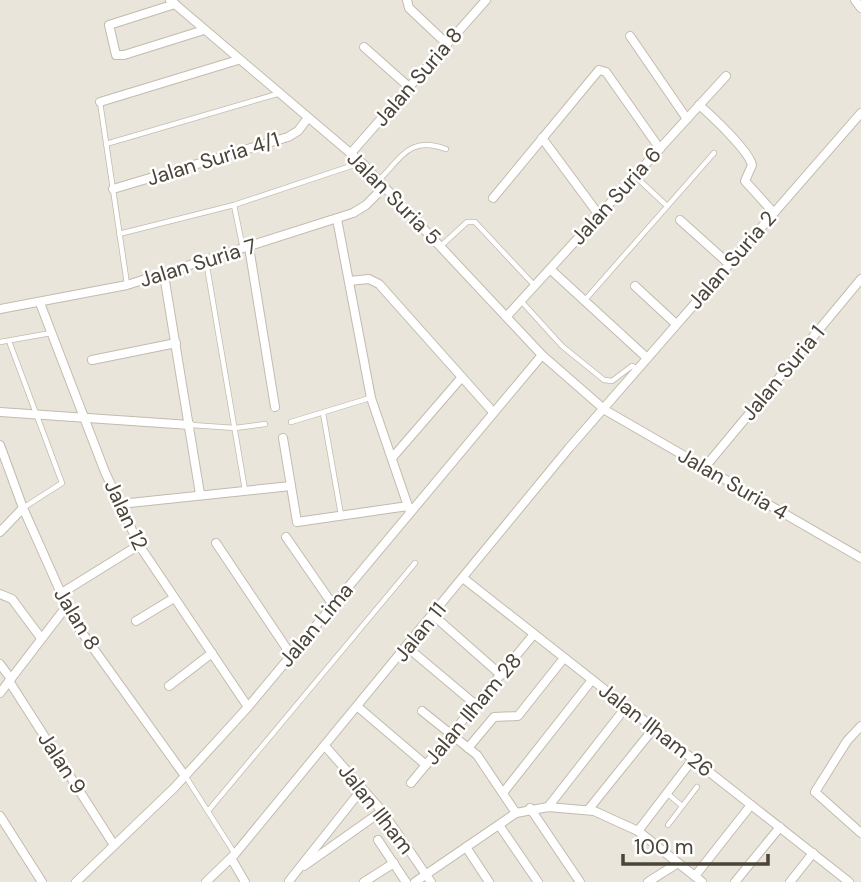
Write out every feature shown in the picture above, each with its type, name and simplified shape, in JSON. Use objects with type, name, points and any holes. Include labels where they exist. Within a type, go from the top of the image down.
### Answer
[{"type":"street","points":[[407,0],[409,8],[447,44]]},
{"type":"street","name":"Jalan Suria 8","points":[[351,153],[485,0]]},
{"type":"street","points":[[855,0],[861,8]]},
{"type":"street","points":[[173,2],[113,22],[108,28],[118,56],[204,30]]},
{"type":"street","name":"Jalan Suria 5","points":[[173,2],[277,94],[362,163],[442,245],[542,355],[605,410]]},
{"type":"street","points":[[630,36],[687,119]]},
{"type":"street","points":[[364,47],[409,88]]},
{"type":"street","points":[[100,102],[238,60]]},
{"type":"street","points":[[493,198],[599,70],[606,72],[660,149]]},
{"type":"street","name":"Jalan Suria 6","points":[[507,316],[726,76]]},
{"type":"street","points":[[699,105],[727,129],[733,142],[749,157],[752,165],[745,181],[773,212]]},
{"type":"street","name":"Jalan Suria 2","points":[[605,410],[647,358],[861,113]]},
{"type":"street","name":"Jalan Suria 4/1","points":[[113,189],[288,137],[298,131],[307,119]]},
{"type":"street","points":[[542,138],[599,215]]},
{"type":"street","name":"Jalan Suria 7","points":[[0,309],[127,285],[337,219],[366,205],[381,184]]},
{"type":"street","points":[[283,438],[297,522],[409,509],[371,398],[337,219]]},
{"type":"street","points":[[680,220],[729,264]]},
{"type":"street","points":[[246,248],[275,407]]},
{"type":"street","points":[[550,269],[647,358]]},
{"type":"street","points":[[164,275],[200,494]]},
{"type":"street","points":[[349,281],[369,279],[379,284],[493,412]]},
{"type":"street","name":"Jalan Suria 1","points":[[705,467],[861,279]]},
{"type":"street","points":[[635,286],[677,324]]},
{"type":"street","name":"Jalan 12","points":[[40,303],[84,418],[139,545],[248,707]]},
{"type":"street","points":[[92,360],[176,343]]},
{"type":"street","name":"Jalan Lima","points":[[76,882],[185,776],[248,707],[409,509],[542,355]]},
{"type":"street","points":[[391,458],[462,377]]},
{"type":"street","name":"Jalan Suria 4","points":[[605,410],[861,558]]},
{"type":"street","name":"Jalan 11","points":[[206,882],[233,856],[605,410]]},
{"type":"street","points":[[0,412],[190,425]]},
{"type":"street","name":"Jalan 8","points":[[0,445],[23,508],[66,607],[185,776]]},
{"type":"street","points":[[0,476],[9,470]]},
{"type":"street","points":[[120,504],[290,486]]},
{"type":"street","points":[[0,532],[23,508]]},
{"type":"street","points":[[286,537],[333,605]]},
{"type":"street","points":[[216,543],[291,655]]},
{"type":"street","points":[[60,594],[139,545]]},
{"type":"street","name":"Jalan Ilham 26","points":[[463,578],[813,853],[838,879],[849,882]]},
{"type":"street","points":[[0,594],[12,599],[41,638]]},
{"type":"street","points":[[136,621],[174,598]]},
{"type":"street","points":[[0,693],[66,607]]},
{"type":"street","points":[[433,615],[501,675]]},
{"type":"street","name":"Jalan Ilham 28","points":[[411,783],[534,634]]},
{"type":"street","points":[[407,647],[476,705]]},
{"type":"street","points":[[169,686],[212,653]]},
{"type":"street","points":[[468,748],[494,717],[518,716],[564,658]]},
{"type":"street","name":"Jalan 9","points":[[0,664],[114,845]]},
{"type":"street","points":[[503,793],[592,680]]},
{"type":"street","points":[[548,807],[626,706]]},
{"type":"street","points":[[358,707],[426,765]]},
{"type":"street","points":[[422,710],[485,765],[516,813]]},
{"type":"street","points":[[861,726],[847,741],[815,792],[861,834]]},
{"type":"street","points":[[588,810],[654,728]]},
{"type":"street","name":"Jalan Ilham","points":[[325,746],[382,811],[428,878],[466,847],[516,813],[530,808],[548,807],[588,810],[638,831],[699,879]]},
{"type":"street","points":[[638,831],[693,760]]},
{"type":"street","points":[[289,881],[362,789]]},
{"type":"street","points":[[699,879],[751,804]]},
{"type":"street","points":[[530,808],[580,882]]},
{"type":"street","points":[[298,870],[382,811]]},
{"type":"street","points":[[0,816],[42,882]]},
{"type":"street","points":[[499,825],[538,882]]},
{"type":"street","points":[[735,882],[780,828]]},
{"type":"street","points":[[378,839],[406,882]]},
{"type":"street","points":[[466,847],[489,882]]},
{"type":"street","points":[[790,882],[813,853]]},
{"type":"street","points":[[233,856],[245,882]]},
{"type":"street","points":[[364,882],[394,863]]},
{"type":"street","points":[[648,882],[678,863]]},
{"type":"street","points":[[415,882],[428,878]]},
{"type":"lane","points":[[106,144],[277,94]]},
{"type":"lane","points":[[100,102],[127,285]]},
{"type":"lane","points":[[381,184],[419,144],[429,142],[446,149]]},
{"type":"lane","points":[[585,301],[713,153]]},
{"type":"lane","points":[[119,234],[234,205],[362,163]]},
{"type":"lane","points":[[635,176],[667,206]]},
{"type":"lane","points":[[234,205],[246,248]]},
{"type":"lane","points":[[442,245],[467,222],[475,222],[535,286]]},
{"type":"lane","points":[[206,261],[246,490]]},
{"type":"lane","points":[[521,301],[562,346],[604,380],[612,381],[632,366],[638,369]]},
{"type":"lane","points":[[0,342],[52,333]]},
{"type":"lane","points":[[9,341],[34,414],[62,483],[23,508]]},
{"type":"lane","points":[[291,422],[371,398]]},
{"type":"lane","points":[[323,412],[341,516]]},
{"type":"lane","points":[[190,425],[235,428],[265,424]]},
{"type":"lane","points":[[208,811],[415,563]]},
{"type":"lane","points":[[185,776],[233,856]]},
{"type":"lane","points":[[668,825],[697,787]]},
{"type":"lane","points":[[667,793],[682,806]]},
{"type":"shaded area","points":[[0,0],[861,0],[861,882],[0,882]]}]
